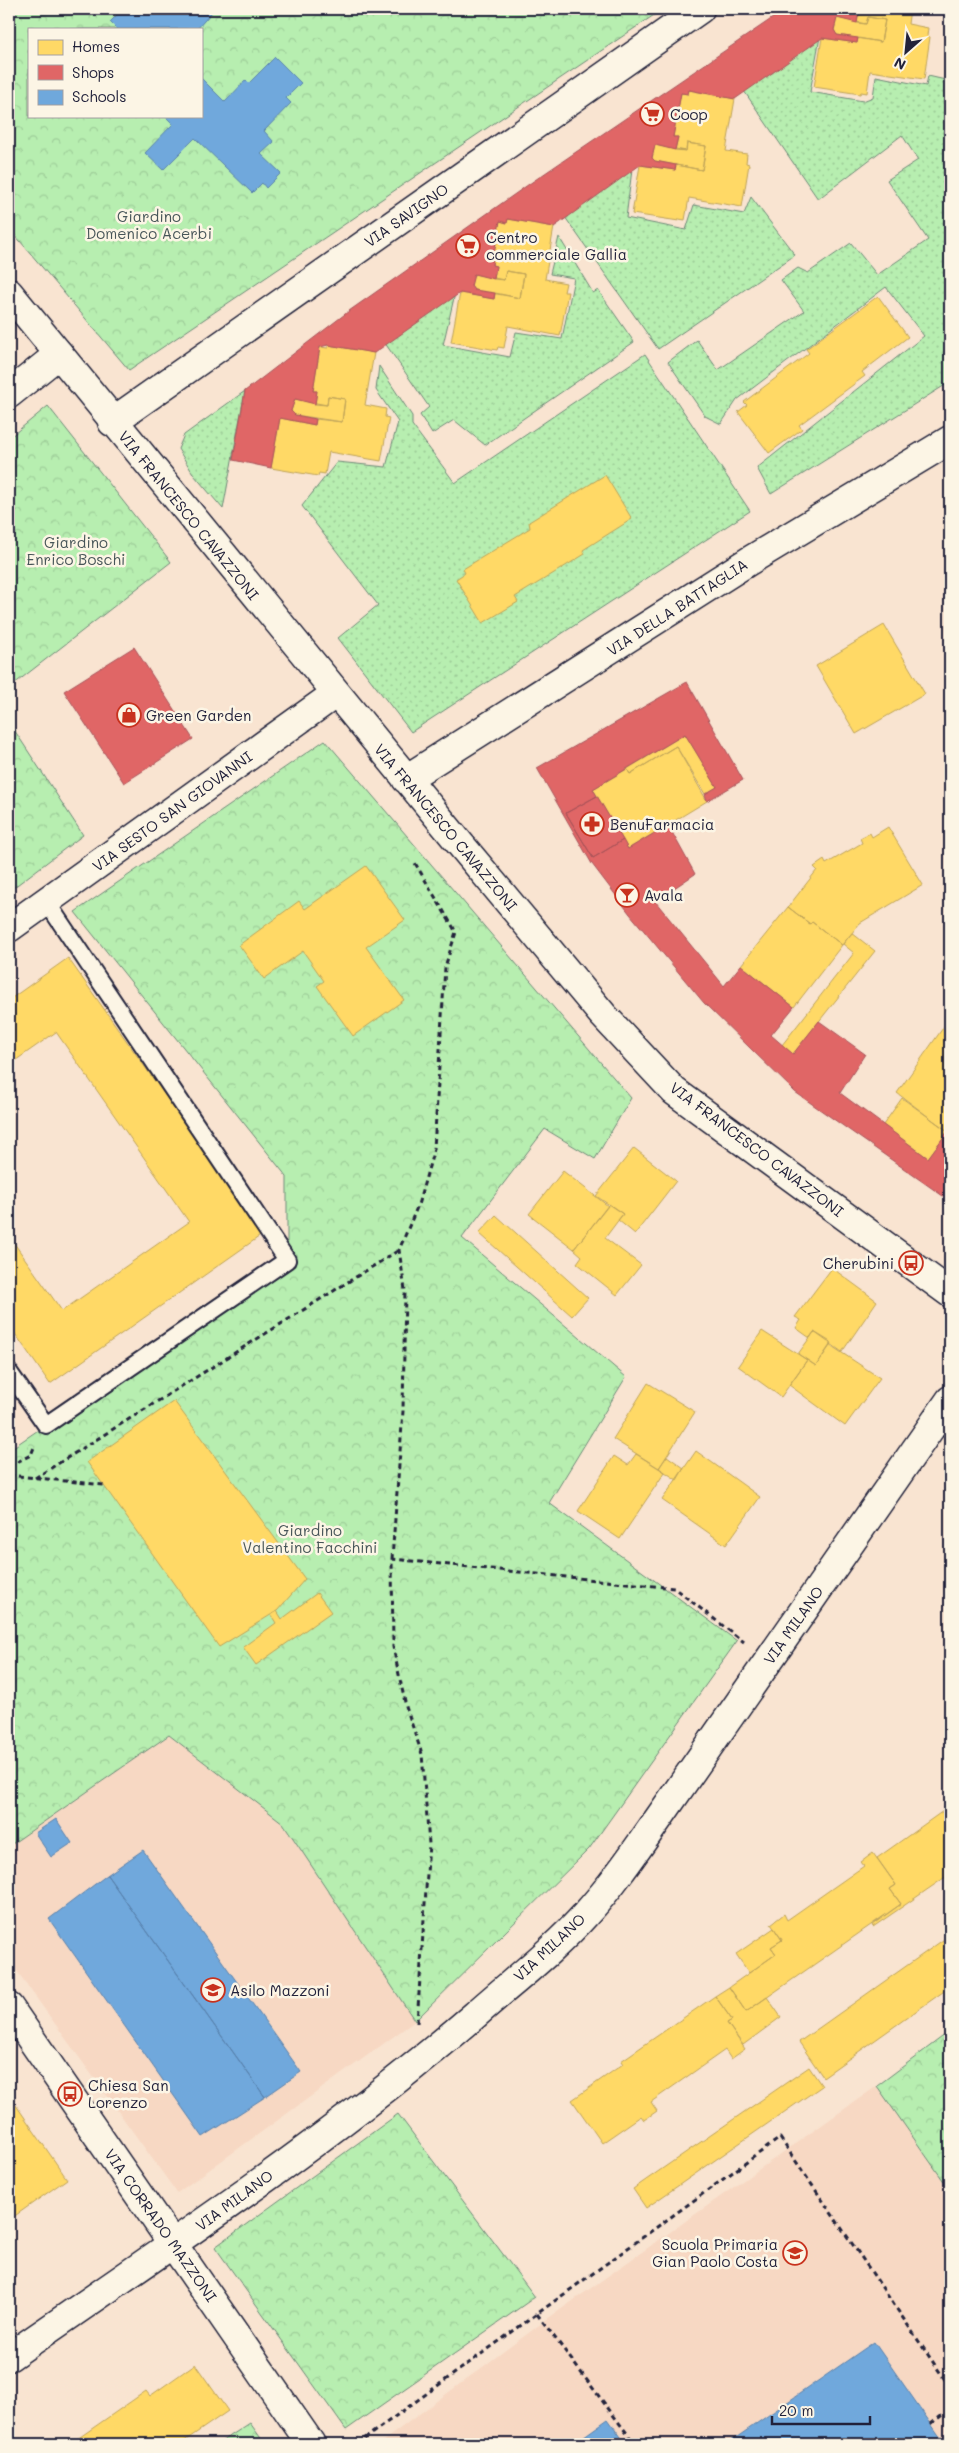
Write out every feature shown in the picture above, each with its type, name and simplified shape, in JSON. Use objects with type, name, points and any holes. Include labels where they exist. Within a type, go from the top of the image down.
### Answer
[{"type":"street","name":"VIA SAVIGNO","points":[[112,422],[700,9]]},
{"type":"street","name":"VIA FRANCESCO CAVAZZONI","points":[[9,293],[335,694],[603,1015],[674,1091],[950,1293]]},
{"type":"street","points":[[9,394],[59,354]]},
{"type":"street","name":"VIA DELLA BATTAGLIA","points":[[406,778],[749,561],[950,440]]},
{"type":"street","name":"VIA SESTO SAN GIOVANNI","points":[[9,928],[335,694]]},
{"type":"street","name":"VIA MILANO","points":[[9,2357],[173,2242],[414,2067],[491,2001],[585,1915],[618,1875],[950,1400]]},
{"type":"street","name":"VIA CORRADO MAZZONI","points":[[9,2007],[311,2444]]},
{"type":"lane","points":[[9,1372],[46,1425],[287,1260],[46,902]]},
{"type":"path","points":[[414,2067],[429,1844],[422,1754],[406,1707],[393,1647],[392,1559],[403,1411],[405,1290],[398,1250],[418,1205],[434,1149],[445,967],[456,932],[415,863]]},
{"type":"path","points":[[35,1478],[398,1250]]},
{"type":"path","points":[[9,1466],[30,1455],[46,1425]]},
{"type":"path","points":[[9,1475],[104,1485]]},
{"type":"path","points":[[392,1559],[674,1588],[768,1661]]},
{"type":"path","points":[[357,2444],[780,2138],[950,2387]]},
{"type":"path","points":[[537,2314],[635,2444]]},
{"type":"path","points":[[931,2424],[950,2409]]},
{"type":"shaded area","name":"Asilo Mazzoni","points":[[169,1735],[283,1823],[415,2021],[177,2193],[9,1960],[9,1846]]},
{"type":"shaded area","name":"Scuola Primaria Gian Paolo Costa","points":[[877,2086],[950,2190],[950,2444],[379,2444],[550,2317]]},
{"type":"green space","name":"Giardino Domenico Acerbi","points":[[9,9],[663,9],[129,370],[9,228]]},
{"type":"green space","points":[[811,9],[825,9],[810,92],[863,101],[873,97],[876,76],[926,86],[928,76],[950,81],[950,382],[771,494],[757,468],[924,336],[886,287],[737,400],[721,424],[705,416],[668,362],[697,340],[718,370],[804,311],[781,280],[798,268],[808,273],[851,243],[877,275],[928,240],[887,180],[918,160],[902,135],[818,199],[731,72]]},
{"type":"green space","points":[[634,153],[626,218],[686,230],[694,205],[744,214],[751,197],[795,255],[658,349],[548,193]]},
{"type":"green space","points":[[559,237],[593,293],[598,290],[634,342],[485,445],[454,420],[432,434],[420,415],[429,407],[367,317],[467,242],[443,345],[510,357],[516,332],[562,339],[574,278],[550,274]]},
{"type":"green space","points":[[645,354],[750,511],[411,732],[338,638],[378,605],[302,506],[337,462],[386,467],[398,422],[376,390],[379,366],[412,416],[412,425],[455,483]]},
{"type":"green space","points":[[245,391],[223,509],[194,475],[178,449],[184,435]]},
{"type":"green space","name":"Giardino Enrico Boschi","points":[[48,406],[171,562],[9,688],[9,438]]},
{"type":"green space","points":[[9,722],[83,835],[9,891]]},
{"type":"green space","name":"Giardino Valentino Facchini","points":[[325,740],[631,1098],[595,1159],[545,1129],[462,1238],[626,1377],[549,1503],[737,1641],[589,1849],[415,2021],[283,1823],[169,1735],[9,1846],[9,1450],[287,1260],[287,1177],[75,912]]},
{"type":"green space","points":[[950,2031],[950,2190],[877,2086]]},
{"type":"green space","points":[[398,2114],[535,2297],[346,2430],[215,2247]]},
{"type":"green space","points":[[250,2423],[265,2444],[218,2444]]},
{"type":"building: Homes","points":[[855,9],[910,9],[908,24],[928,28],[927,36],[930,37],[924,79],[870,71],[867,93],[861,92],[860,94],[814,87],[822,38],[857,43],[858,38],[881,42],[885,20],[868,17],[866,24],[857,23],[859,11]]},
{"type":"building: Homes","points":[[868,17],[885,20],[881,42],[837,35],[834,30],[837,18],[866,24]]},
{"type":"building: Homes","points":[[689,90],[735,99],[726,151],[747,154],[746,163],[749,164],[742,207],[689,198],[685,220],[679,219],[679,221],[632,214],[640,165],[675,170],[676,165],[702,170],[706,146],[687,143],[686,151],[675,150],[678,137],[673,137],[681,93],[688,94]]},
{"type":"building: Homes","points":[[687,143],[706,146],[702,170],[655,161],[652,158],[655,145],[686,151]]},
{"type":"building: Homes","points":[[508,219],[554,227],[545,279],[566,283],[564,292],[568,292],[560,336],[508,326],[504,348],[498,347],[497,350],[451,342],[460,293],[494,299],[495,293],[520,298],[524,274],[506,271],[504,280],[494,279],[496,266],[492,265],[500,221],[507,223]]},
{"type":"building: Homes","points":[[506,271],[524,274],[520,298],[474,290],[471,286],[474,274],[504,280]]},
{"type":"building: Homes","points":[[878,296],[908,337],[862,372],[865,376],[799,425],[802,429],[769,453],[738,412],[747,405],[744,402],[809,353],[806,349]]},
{"type":"building: Homes","points":[[328,345],[374,353],[365,405],[386,409],[385,417],[389,418],[381,461],[329,452],[325,474],[319,473],[318,476],[271,468],[280,418],[315,425],[316,419],[342,422],[345,399],[328,396],[327,405],[315,404],[317,391],[313,391],[320,347],[328,348]]},
{"type":"building: Homes","points":[[328,396],[345,399],[342,422],[295,415],[291,411],[295,399],[327,405]]},
{"type":"building: Homes","points":[[605,475],[632,519],[583,550],[585,554],[515,597],[518,602],[483,623],[456,579],[465,573],[463,569],[530,528],[529,522]]},
{"type":"building: Homes","points":[[884,625],[925,694],[856,734],[816,666]]},
{"type":"building: Homes","points":[[685,734],[717,787],[705,794],[676,746],[630,774],[627,769]]},
{"type":"building: Homes","points":[[676,746],[707,801],[628,849],[593,789],[627,769],[630,774]]},
{"type":"building: Homes","points":[[888,827],[923,885],[860,923],[842,945],[812,922],[810,924],[788,907],[817,870],[814,867],[824,860],[826,864],[862,843],[860,838],[870,833],[872,837]]},
{"type":"building: Homes","points":[[366,866],[405,920],[366,947],[404,1000],[353,1036],[317,986],[324,981],[303,951],[264,979],[239,945],[299,901],[305,909]]},
{"type":"building: Homes","points":[[788,907],[810,924],[812,922],[842,945],[794,1007],[741,965]]},
{"type":"building: Homes","points":[[852,933],[875,951],[793,1054],[782,1045],[854,953],[843,944]]},
{"type":"building: Homes","points":[[68,958],[263,1234],[50,1384],[9,1325],[9,1236],[62,1311],[189,1222],[56,1032],[9,1065],[9,1000]]},
{"type":"building: Homes","points":[[950,1018],[950,1133],[897,1093]]},
{"type":"building: Homes","points":[[902,1098],[948,1131],[928,1158],[883,1125]]},
{"type":"building: Homes","points":[[634,1148],[676,1181],[635,1234],[618,1220],[623,1214],[596,1196]]},
{"type":"building: Homes","points":[[563,1171],[608,1206],[574,1249],[529,1214]]},
{"type":"building: Homes","points":[[609,1204],[623,1214],[605,1238],[641,1265],[617,1295],[577,1263],[582,1256],[574,1249]]},
{"type":"building: Homes","points":[[496,1215],[588,1298],[572,1316],[479,1233]]},
{"type":"building: Homes","points":[[832,1268],[877,1301],[842,1352],[814,1332],[810,1338],[796,1328],[801,1320],[795,1317]]},
{"type":"building: Homes","points":[[762,1331],[807,1360],[781,1397],[738,1366]]},
{"type":"building: Homes","points":[[814,1332],[832,1343],[816,1366],[798,1354]]},
{"type":"building: Homes","points":[[830,1345],[880,1378],[845,1426],[789,1385],[807,1360],[816,1366]]},
{"type":"building: Homes","points":[[648,1383],[695,1412],[659,1468],[613,1439]]},
{"type":"building: Homes","points":[[174,1401],[305,1579],[277,1611],[219,1647],[87,1462]]},
{"type":"building: Homes","points":[[696,1451],[760,1497],[726,1545],[662,1500]]},
{"type":"building: Homes","points":[[636,1454],[665,1472],[620,1539],[578,1511],[614,1456],[628,1465]]},
{"type":"building: Homes","points":[[667,1456],[684,1468],[677,1480],[659,1468]]},
{"type":"building: Homes","points":[[317,1593],[331,1612],[256,1665],[243,1647],[276,1623],[271,1615],[277,1611],[282,1619]]},
{"type":"building: Homes","points":[[950,1806],[950,1874],[873,1927],[872,1925],[901,1904],[890,1889],[896,1885],[877,1858]]},
{"type":"building: Homes","points":[[873,1853],[896,1885],[890,1889],[901,1904],[746,2012],[729,1987],[776,1954],[771,1947],[782,1940],[771,1924],[784,1914],[787,1920],[864,1866],[861,1862]]},
{"type":"building: Homes","points":[[774,1928],[782,1940],[771,1947],[776,1954],[749,1973],[736,1954]]},
{"type":"building: Homes","points":[[950,1935],[950,1987],[823,2077],[799,2042]]},
{"type":"building: Homes","points":[[729,1987],[746,2012],[767,1997],[781,2017],[743,2045],[727,2023],[732,2020],[715,1996]]},
{"type":"building: Homes","points":[[715,1996],[732,2020],[727,2023],[745,2049],[731,2059],[725,2050],[651,2102],[657,2111],[644,2120],[641,2116],[602,2143],[572,2100],[623,2064],[621,2061]]},
{"type":"building: Homes","points":[[809,2067],[822,2086],[646,2208],[633,2189]]},
{"type":"building: Homes","points":[[9,2095],[67,2179],[9,2220]]},
{"type":"building: Homes","points":[[195,2364],[228,2411],[180,2444],[70,2444],[146,2391],[150,2396]]},
{"type":"building: Shops","name":"Centro commerciale Gallia","points":[[786,9],[855,9],[859,11],[857,23],[837,18],[834,30],[837,35],[858,38],[857,43],[822,38],[735,99],[689,90],[688,94],[681,93],[673,137],[678,137],[675,150],[655,145],[652,158],[655,161],[676,165],[675,170],[640,165],[554,227],[508,219],[507,223],[500,221],[492,265],[496,266],[494,279],[474,274],[471,286],[474,290],[495,293],[494,299],[460,293],[374,353],[328,345],[320,347],[313,391],[317,391],[315,404],[295,399],[291,411],[295,415],[316,419],[315,425],[280,418],[271,468],[233,460],[245,391],[349,311],[532,182]]},
{"type":"building: Shops","name":"Green Garden","points":[[134,647],[193,739],[124,783],[64,691]]},
{"type":"building: Shops","points":[[687,682],[743,780],[707,801],[705,794],[717,787],[685,734],[593,789],[597,796],[566,813],[593,858],[623,840],[628,849],[668,825],[695,874],[655,901],[724,986],[741,965],[794,1007],[771,1035],[793,1054],[819,1021],[865,1054],[840,1093],[928,1158],[948,1131],[950,1133],[950,1201],[795,1092],[704,1003],[630,914],[592,864],[537,768]]},
{"type":"building: Shops","points":[[597,796],[623,840],[593,858],[566,813]]},
{"type":"building: Schools","points":[[123,9],[208,9],[212,12],[198,28],[116,28],[110,22]]},
{"type":"building: Schools","points":[[275,57],[301,83],[286,98],[291,103],[264,131],[274,142],[261,154],[281,173],[266,188],[262,183],[252,193],[195,138],[163,170],[145,153],[173,124],[167,118],[202,118],[202,79],[225,102],[246,80],[249,83]]},
{"type":"building: Schools","points":[[56,1819],[72,1843],[51,1857],[35,1833]]},
{"type":"building: Schools","points":[[143,1850],[301,2072],[265,2097],[107,1875]]},
{"type":"building: Schools","points":[[107,1875],[265,2097],[203,2137],[49,1919]]},
{"type":"building: Schools","points":[[874,2342],[945,2444],[727,2444]]},
{"type":"building: Schools","points":[[608,2419],[626,2444],[573,2444]]},
{"type":"place","name":"Coop","points":[[652,114]]},
{"type":"place","name":"Centro commerciale Gallia","points":[[468,246]]},
{"type":"place","name":"Green Garden","points":[[129,715]]},
{"type":"place","name":"BenuFarmacia","points":[[592,824]]},
{"type":"place","name":"Avala","points":[[627,895]]},
{"type":"place","name":"Cherubini","points":[[911,1263]]},
{"type":"place","name":"Asilo Mazzoni","points":[[213,1990]]},
{"type":"place","name":"Chiesa San Lorenzo","points":[[70,2094]]},
{"type":"place","name":"Scuola Primaria Gian Paolo Costa","points":[[795,2253]]}]
